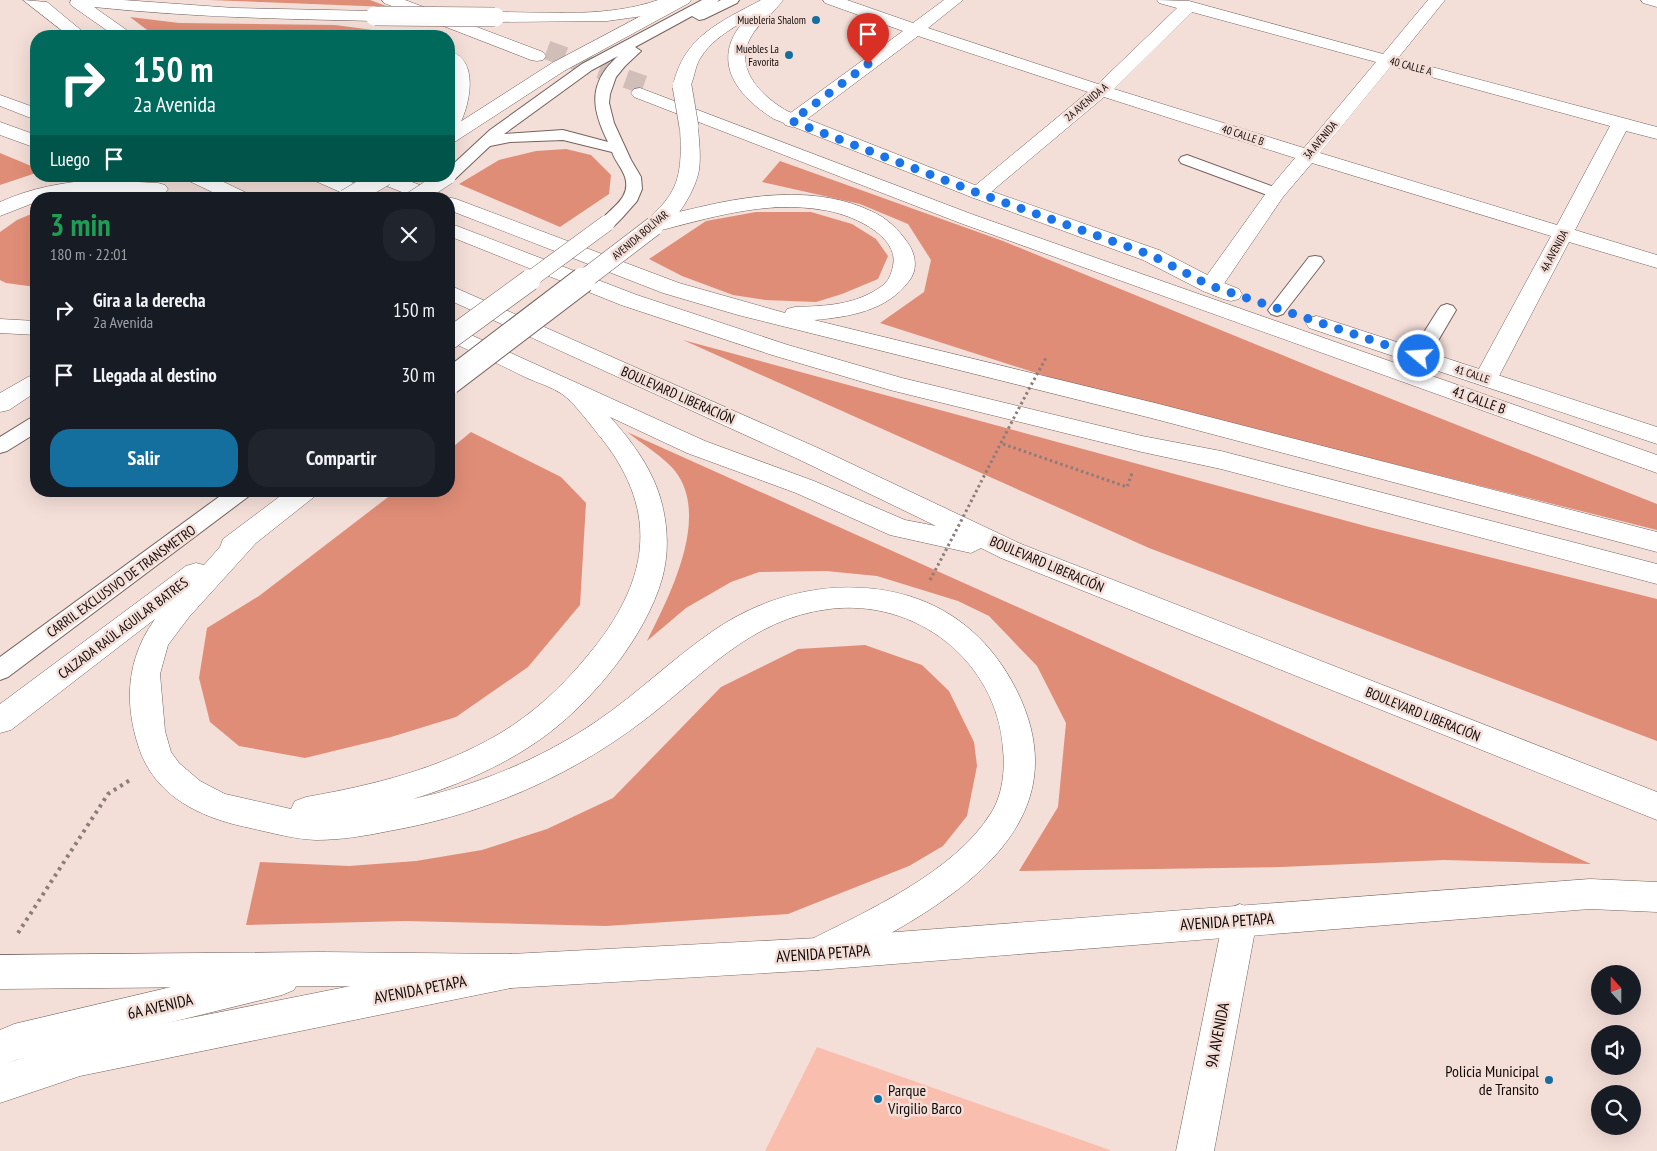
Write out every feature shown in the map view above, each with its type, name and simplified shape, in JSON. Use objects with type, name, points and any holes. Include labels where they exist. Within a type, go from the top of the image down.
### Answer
[{"type":"main road","points":[[31,0],[41,5],[72,30]]},
{"type":"main road","points":[[73,0],[117,30]]},
{"type":"main road","points":[[79,0],[159,9],[234,13],[495,17],[607,16],[642,11],[674,0]]},
{"type":"main road","points":[[390,0],[542,53],[416,0]]},
{"type":"main road","points":[[455,132],[558,67],[683,0]]},
{"type":"main road","name":"AVENIDA BOLÍVAR","points":[[455,377],[654,226],[672,208],[686,183],[690,170],[689,127],[682,86],[686,66],[699,46],[711,36],[774,0]]},
{"type":"main road","name":"41 CALLE","points":[[774,0],[752,24],[740,41],[737,57],[738,66],[746,84],[758,100],[773,112],[978,193],[1151,255],[1211,286],[1277,310],[1657,436]]},
{"type":"main road","name":"40 CALLE B","points":[[831,0],[914,29],[1307,156],[1657,262]]},
{"type":"main road","points":[[792,121],[955,0]]},
{"type":"main road","name":"40 CALLE A","points":[[1165,0],[1657,132]]},
{"type":"main road","name":"3A AVENIDA","points":[[1211,286],[1276,194],[1437,0]]},
{"type":"main road","points":[[1649,0],[1657,2]]},
{"type":"main road","name":"2A AVENIDA A","points":[[978,193],[1102,90],[1189,6]]},
{"type":"main road","points":[[455,64],[459,69],[462,89],[455,109]]},
{"type":"main road","name":"41 CALLE B","points":[[1211,286],[1140,271],[646,90],[967,219],[1657,464]]},
{"type":"main road","points":[[0,100],[30,112]]},
{"type":"main road","points":[[0,121],[28,138]]},
{"type":"main road","name":"4A AVENIDA","points":[[1486,378],[1621,123]]},
{"type":"main road","points":[[0,128],[28,138]]},
{"type":"main road","points":[[138,182],[163,192]]},
{"type":"main road","points":[[207,182],[229,192]]},
{"type":"main road","points":[[334,182],[358,192]]},
{"type":"main road","points":[[358,192],[375,182]]},
{"type":"main road","points":[[394,182],[420,192]]},
{"type":"main road","points":[[53,192],[74,187],[110,184],[159,192]]},
{"type":"main road","points":[[0,210],[30,198]]},
{"type":"main road","points":[[654,226],[697,213],[744,204],[802,201],[847,209],[864,215],[879,222],[898,241],[904,263],[903,273],[898,283],[874,301],[855,308],[814,314],[746,310]]},
{"type":"main road","points":[[455,205],[671,288],[746,310],[1155,411],[1657,542]]},
{"type":"main road","points":[[455,231],[629,300],[780,350],[898,385],[1142,444],[1221,460],[1657,574]]},
{"type":"main road","name":"BOULEVARD LIBERACIÓN","points":[[455,295],[809,454],[1011,551],[1657,806]]},
{"type":"main road","points":[[0,326],[30,328]]},
{"type":"main road","points":[[455,335],[696,447],[805,487],[899,528],[1011,551]]},
{"type":"main road","points":[[0,404],[30,386]]},
{"type":"main road","points":[[266,818],[358,802],[413,788],[506,745],[538,724],[561,703],[598,664],[622,633],[639,606],[654,554],[654,528],[651,510],[640,480],[616,440],[570,388]]},
{"type":"main road","points":[[296,497],[247,535],[161,630],[147,661],[145,688],[147,716],[160,762],[179,783],[200,797],[228,811],[310,825],[350,824],[409,815],[461,802],[540,769],[582,747],[637,709],[709,647],[738,628],[800,602],[858,597],[887,601],[907,606],[932,617],[955,631],[978,653],[997,681],[1010,708],[1019,735],[1020,757],[1015,798],[1004,820],[987,844],[964,867],[888,917],[818,954]]},
{"type":"main road","name":"CALZADA RAÚL AGUILAR BATRES","points":[[0,721],[247,535]]},
{"type":"main road","name":"AVENIDA PETAPA","points":[[0,1084],[80,1058],[511,971],[818,954],[1590,894],[1657,897]]},
{"type":"main road","name":"9A AVENIDA","points":[[1195,1151],[1240,920]]},
{"type":"main road","points":[[0,972],[322,969],[511,971]]},
{"type":"main road","name":"6A AVENIDA","points":[[0,1048],[14,1042],[128,1014],[322,969]]},
{"type":"lane","points":[[455,171],[495,133],[587,67],[712,0]]},
{"type":"lane","points":[[455,335],[608,223],[629,203],[634,183],[631,170],[624,161],[603,114],[601,100],[604,86],[614,69],[627,55],[651,40],[732,0]]},
{"type":"lane","points":[[487,142],[510,137],[563,135],[619,149]]},
{"type":"lane","points":[[1187,160],[1276,194]]},
{"type":"lane","points":[[424,192],[440,182]]},
{"type":"lane","points":[[1277,310],[1315,260]]},
{"type":"lane","points":[[1419,356],[1447,310]]},
{"type":"lane","points":[[0,446],[30,428]]},
{"type":"lane","name":"CARRIL EXCLUSIVO DE TRANSMETRO","points":[[0,670],[234,497]]},
{"type":"path","points":[[930,580],[985,477],[1000,443],[1048,356]]},
{"type":"path","points":[[1000,443],[1127,487]]},
{"type":"path","points":[[16,936],[108,794],[160,762]]},
{"type":"shaded area","points":[[209,0],[370,0],[389,7]]},
{"type":"shaded area","points":[[130,17],[179,23],[335,25],[373,30],[147,30]]},
{"type":"shaded area","points":[[566,149],[591,155],[611,175],[609,194],[560,227],[459,184],[499,160],[536,151]]},
{"type":"shaded area","points":[[0,153],[30,166],[30,175],[0,185]]},
{"type":"shaded area","points":[[780,161],[1003,241],[1331,375],[1657,504],[1657,530],[1061,381],[880,323],[924,292],[931,260],[908,224],[860,204],[762,182]]},
{"type":"shaded area","points":[[756,212],[811,212],[852,224],[876,239],[888,256],[878,279],[842,294],[816,302],[765,300],[733,295],[682,276],[649,259],[706,221]]},
{"type":"shaded area","points":[[30,215],[30,286],[6,283],[0,280],[0,232],[17,220]]},
{"type":"shaded area","points":[[683,340],[1369,527],[1657,599],[1657,741],[1149,548]]},
{"type":"shaded area","points":[[471,432],[561,477],[586,503],[580,605],[528,667],[456,717],[391,737],[305,758],[239,746],[210,722],[199,678],[207,628],[259,596],[388,497],[455,497],[455,445]]},
{"type":"shaded area","points":[[627,432],[1591,864],[1444,860],[1281,867],[1019,871],[1058,807],[1066,723],[1037,666],[989,616],[958,601],[877,576],[826,571],[759,572],[731,582],[686,608],[647,641],[666,602],[683,557],[688,533],[689,511],[685,490],[675,471],[659,456]]},
{"type":"shaded area","points":[[865,645],[922,665],[949,691],[974,742],[977,766],[967,816],[943,846],[909,866],[788,914],[606,926],[405,921],[246,925],[260,862],[349,866],[416,861],[482,850],[547,829],[613,798],[721,687],[798,649]]},
{"type":"shaded area","name":"Parque Virgilio Barco","points":[[817,1047],[1110,1150],[1110,1151],[765,1151]]},
{"type":"tunnel","points":[[547,50],[652,88]]},
{"type":"place","name":"Muebleria Shalom","points":[[816,20]]},
{"type":"place","name":"Muebles La Favorita","points":[[789,55]]},
{"type":"place","name":"Policia Municipal de Transito","points":[[1549,1080]]},
{"type":"place","name":"Parque Virgilio Barco","points":[[878,1099]]},
{"type":"route","points":[[868,64],[792,121],[978,193],[1151,255],[1211,286],[1277,310],[1419,356]]}]
